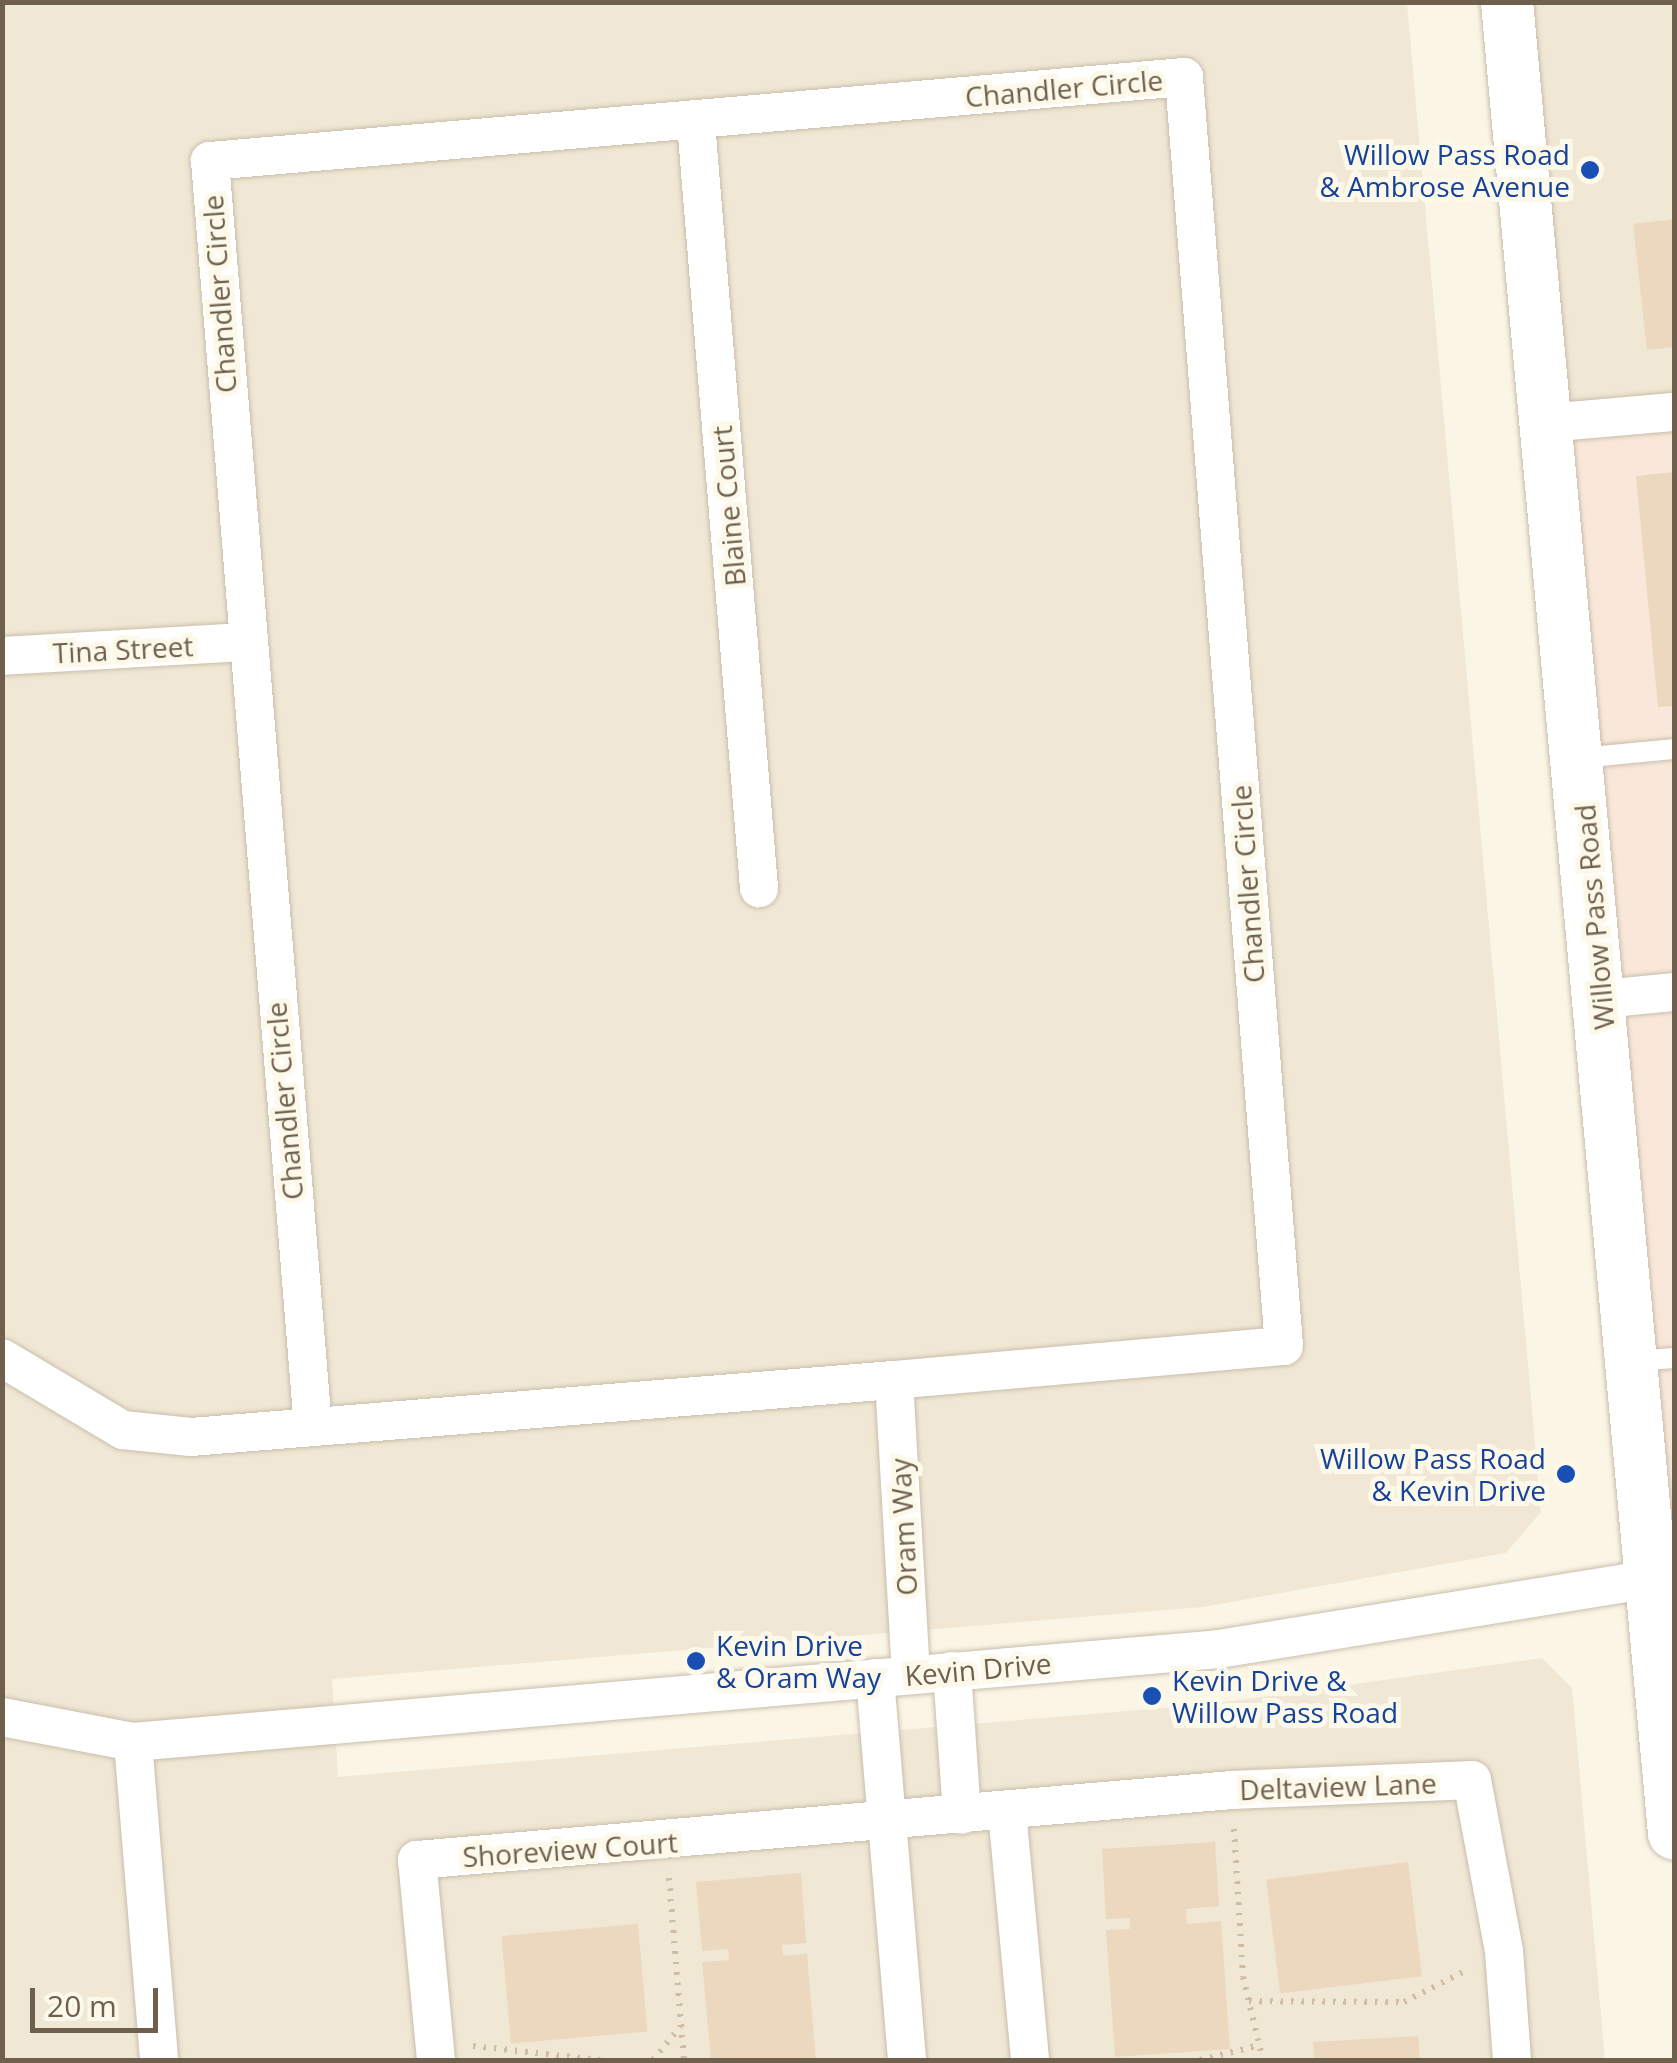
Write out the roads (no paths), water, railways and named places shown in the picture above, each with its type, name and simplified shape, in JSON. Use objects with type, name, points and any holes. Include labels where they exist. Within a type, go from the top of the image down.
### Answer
[{"type":"main road","name":"Willow Pass Road","points":[[1507,2],[1602,1000],[1654,1359],[1674,1833]]},
{"type":"street","name":"Chandler Circle","points":[[1184,77],[1284,1346],[313,1427],[243,642],[210,161],[696,123],[1184,77]]},
{"type":"street","name":"Blaine Court","points":[[696,123],[760,888]]},
{"type":"street","points":[[1547,423],[1674,412]]},
{"type":"street","name":"Tina Street","points":[[2,656],[243,642]]},
{"type":"street","points":[[1602,1000],[1674,992]]},
{"type":"street","points":[[2,1358],[123,1430],[191,1437],[313,1427]]},
{"type":"street","name":"Oram Way","points":[[894,1380],[893,1676],[904,1821],[907,2060]]},
{"type":"street","name":"Kevin Drive","points":[[2,1716],[133,1742],[1218,1650],[1664,1577]]},
{"type":"street","points":[[952,1671],[962,1816]]},
{"type":"street","points":[[133,1742],[158,2060]]},
{"type":"street","name":"Deltaview Lane","points":[[904,1821],[1232,1790],[1472,1780],[1504,1950],[1512,2060]]},
{"type":"street","points":[[1007,1811],[1030,2060]]},
{"type":"street","name":"Shoreview Court","points":[[435,2055],[418,1860],[904,1821]]},
{"type":"lane","points":[[1579,758],[1674,749]]},
{"type":"place","name":"Willow Pass Road & Ambrose Avenue","points":[[1590,170]]},
{"type":"place","name":"Willow Pass Road & Kevin Drive","points":[[1566,1474]]},
{"type":"place","name":"Kevin Drive & Oram Way","points":[[696,1661]]},
{"type":"place","name":"Kevin Drive & Willow Pass Road","points":[[1152,1696]]}]
